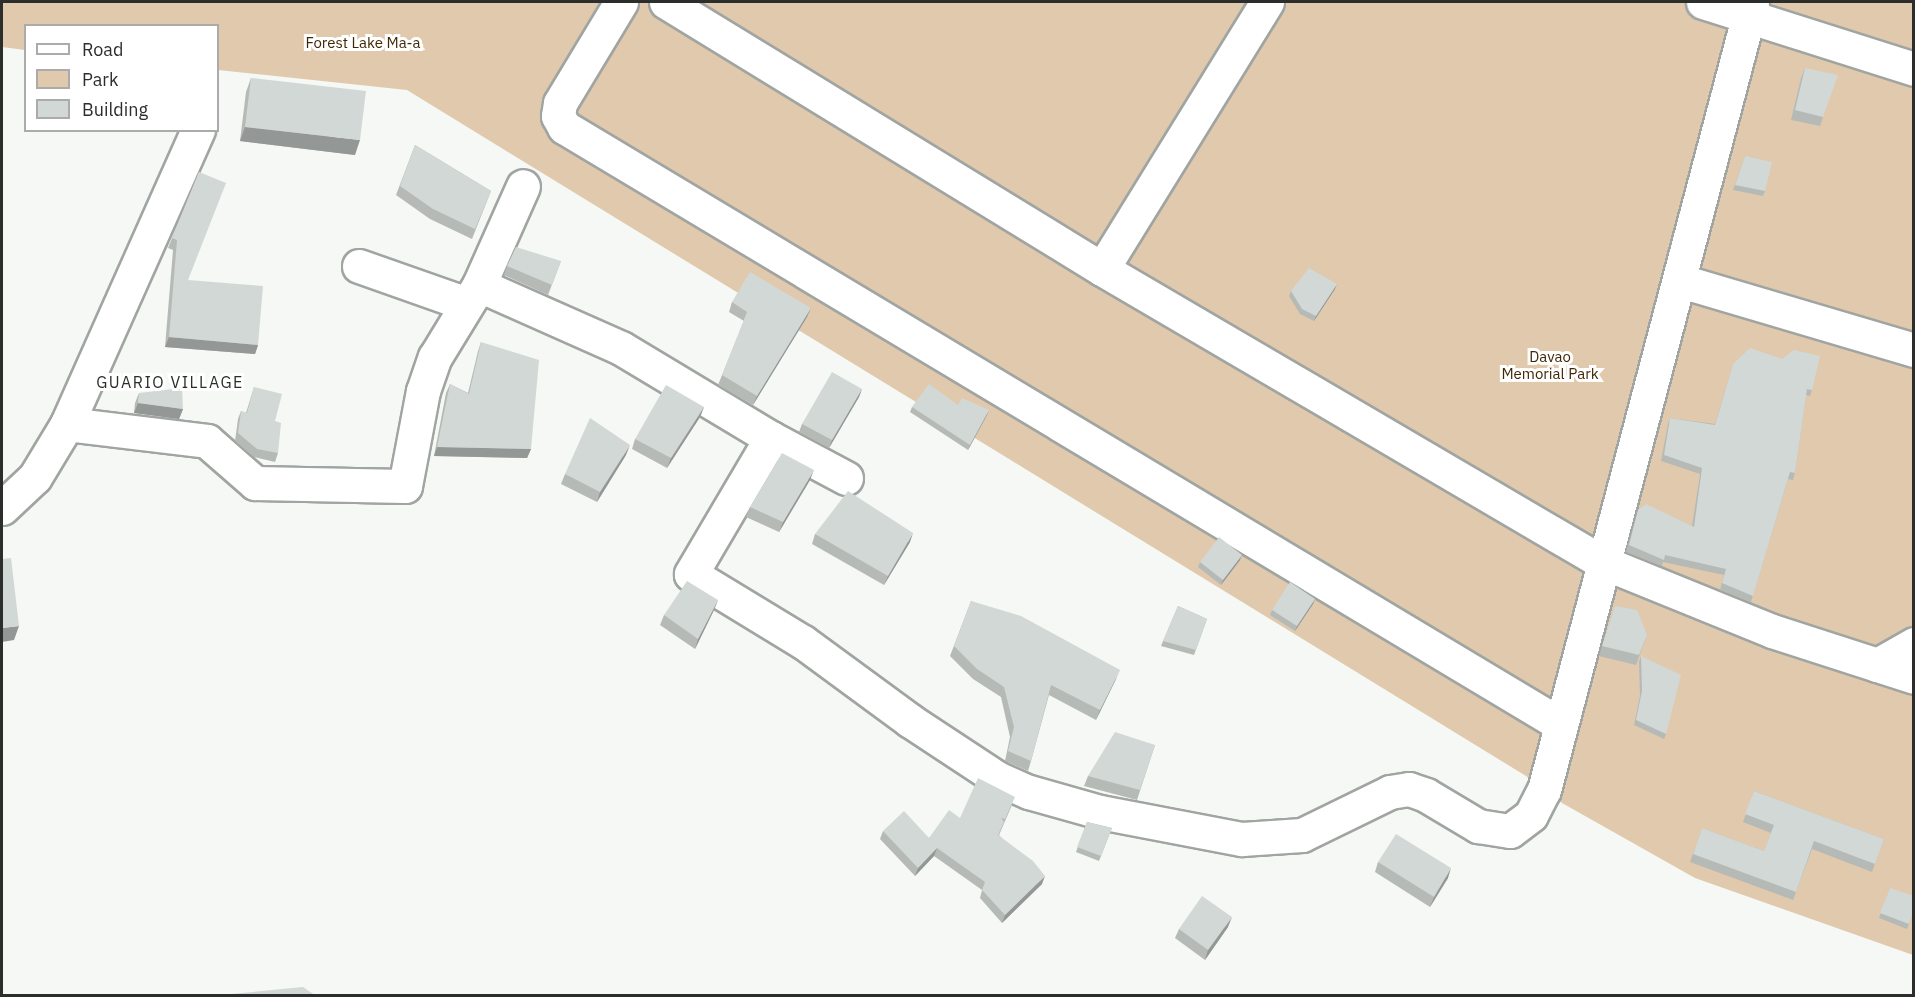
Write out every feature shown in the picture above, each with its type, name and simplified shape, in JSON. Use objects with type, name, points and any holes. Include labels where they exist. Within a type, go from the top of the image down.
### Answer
[{"type":"street","points":[[621,2],[560,103],[558,116],[564,127],[1560,724]]},
{"type":"street","points":[[666,2],[1102,269],[1602,562],[1772,631],[1914,677]]},
{"type":"street","points":[[1102,269],[1268,2]]},
{"type":"street","points":[[1703,2],[1750,9],[1914,69]]},
{"type":"street","points":[[771,438],[691,574],[803,642],[918,727],[997,778],[1029,792],[1100,812],[1206,835],[1251,839],[1302,835],[1390,792],[1409,789],[1426,795],[1478,826],[1510,831],[1531,815],[1544,790],[1602,562],[1681,281],[1750,9]]},
{"type":"street","points":[[2,508],[35,477],[67,424],[197,132]]},
{"type":"street","points":[[67,424],[207,441],[255,483],[405,486],[423,391],[435,357],[473,295],[523,186]]},
{"type":"street","points":[[359,266],[473,295],[621,348],[771,438],[846,478]]},
{"type":"street","points":[[1681,281],[1914,350]]},
{"type":"street","points":[[1877,665],[1914,644]]},
{"type":"green space","name":"Davao Memorial Park","points":[[2,2],[1913,2],[1913,955],[1695,878],[1562,803],[1526,776],[407,90],[219,70],[219,24],[24,24],[24,50],[2,47]]},
{"type":"building","points":[[1805,68],[1838,75],[1823,117],[1795,110]]},
{"type":"building","points":[[251,78],[366,91],[360,140],[245,127]]},
{"type":"building","points":[[415,145],[491,191],[475,229],[433,209],[400,186]]},
{"type":"building","points":[[1745,156],[1772,162],[1765,191],[1735,185]]},
{"type":"building","points":[[199,172],[226,183],[188,280],[263,286],[258,345],[169,337],[177,240],[172,238]]},
{"type":"building","points":[[516,247],[561,261],[552,285],[507,266]]},
{"type":"building","points":[[1309,268],[1337,284],[1316,316],[1302,309],[1291,291]]},
{"type":"building","points":[[750,272],[811,308],[757,396],[722,375],[747,312],[732,302]]},
{"type":"building","points":[[481,342],[539,360],[531,449],[437,447],[450,384],[469,394]]},
{"type":"building","points":[[1750,348],[1782,359],[1794,350],[1820,356],[1812,390],[1807,389],[1795,473],[1790,472],[1753,596],[1722,583],[1726,569],[1665,555],[1664,560],[1629,545],[1638,510],[1646,504],[1694,527],[1702,468],[1664,455],[1670,418],[1715,425],[1733,364]]},
{"type":"building","points":[[832,372],[862,389],[832,440],[802,424]]},
{"type":"building","points":[[929,384],[958,405],[962,398],[989,410],[970,445],[912,407]]},
{"type":"building","points":[[666,385],[704,407],[671,458],[635,439]]},
{"type":"building","points":[[254,387],[282,394],[275,421],[281,423],[278,453],[257,449],[238,433],[241,411],[247,413]]},
{"type":"building","points":[[182,388],[183,409],[138,403],[139,393]]},
{"type":"building","points":[[590,418],[630,445],[600,492],[565,474]]},
{"type":"building","points":[[782,453],[814,470],[783,522],[750,507]]},
{"type":"building","points":[[848,491],[913,533],[888,576],[815,534]]},
{"type":"building","points":[[1219,537],[1242,555],[1223,580],[1200,562]]},
{"type":"building","points":[[11,558],[19,626],[2,628],[2,559]]},
{"type":"building","points":[[687,581],[718,600],[698,639],[664,615]]},
{"type":"building","points":[[1290,582],[1315,599],[1297,626],[1272,610]]},
{"type":"building","points":[[971,601],[1021,616],[1120,670],[1100,710],[1051,685],[1031,761],[1008,751],[1014,727],[1004,687],[977,669],[954,646]]},
{"type":"building","points":[[1178,606],[1207,619],[1196,650],[1163,641]]},
{"type":"building","points":[[1615,606],[1637,610],[1647,635],[1639,655],[1602,646]]},
{"type":"building","points":[[1641,656],[1681,675],[1666,734],[1636,720],[1642,691]]},
{"type":"building","points":[[1115,732],[1155,745],[1140,790],[1088,776]]},
{"type":"building","points":[[978,778],[1015,797],[1005,819],[1001,818],[1004,822],[998,835],[1033,861],[1045,876],[1005,915],[982,890],[985,882],[937,848],[918,868],[883,831],[904,811],[929,838],[949,810],[960,818]]},
{"type":"building","points":[[1754,791],[1884,839],[1875,864],[1814,841],[1796,892],[1693,854],[1702,828],[1764,851],[1774,825],[1745,814]]},
{"type":"building","points":[[1087,822],[1112,828],[1101,856],[1077,847]]},
{"type":"building","points":[[1396,834],[1451,868],[1434,897],[1378,862]]},
{"type":"building","points":[[1890,888],[1914,896],[1914,911],[1909,924],[1880,913]]},
{"type":"building","points":[[1202,896],[1232,917],[1208,950],[1179,929]]},
{"type":"building","points":[[303,987],[316,996],[228,996],[232,994]]},
{"type":"district","name":"GUARIO VILLAGE","points":[[170,382]]},
{"type":"park label","name":"Forest Lake Ma-a","points":[[363,43]]}]
